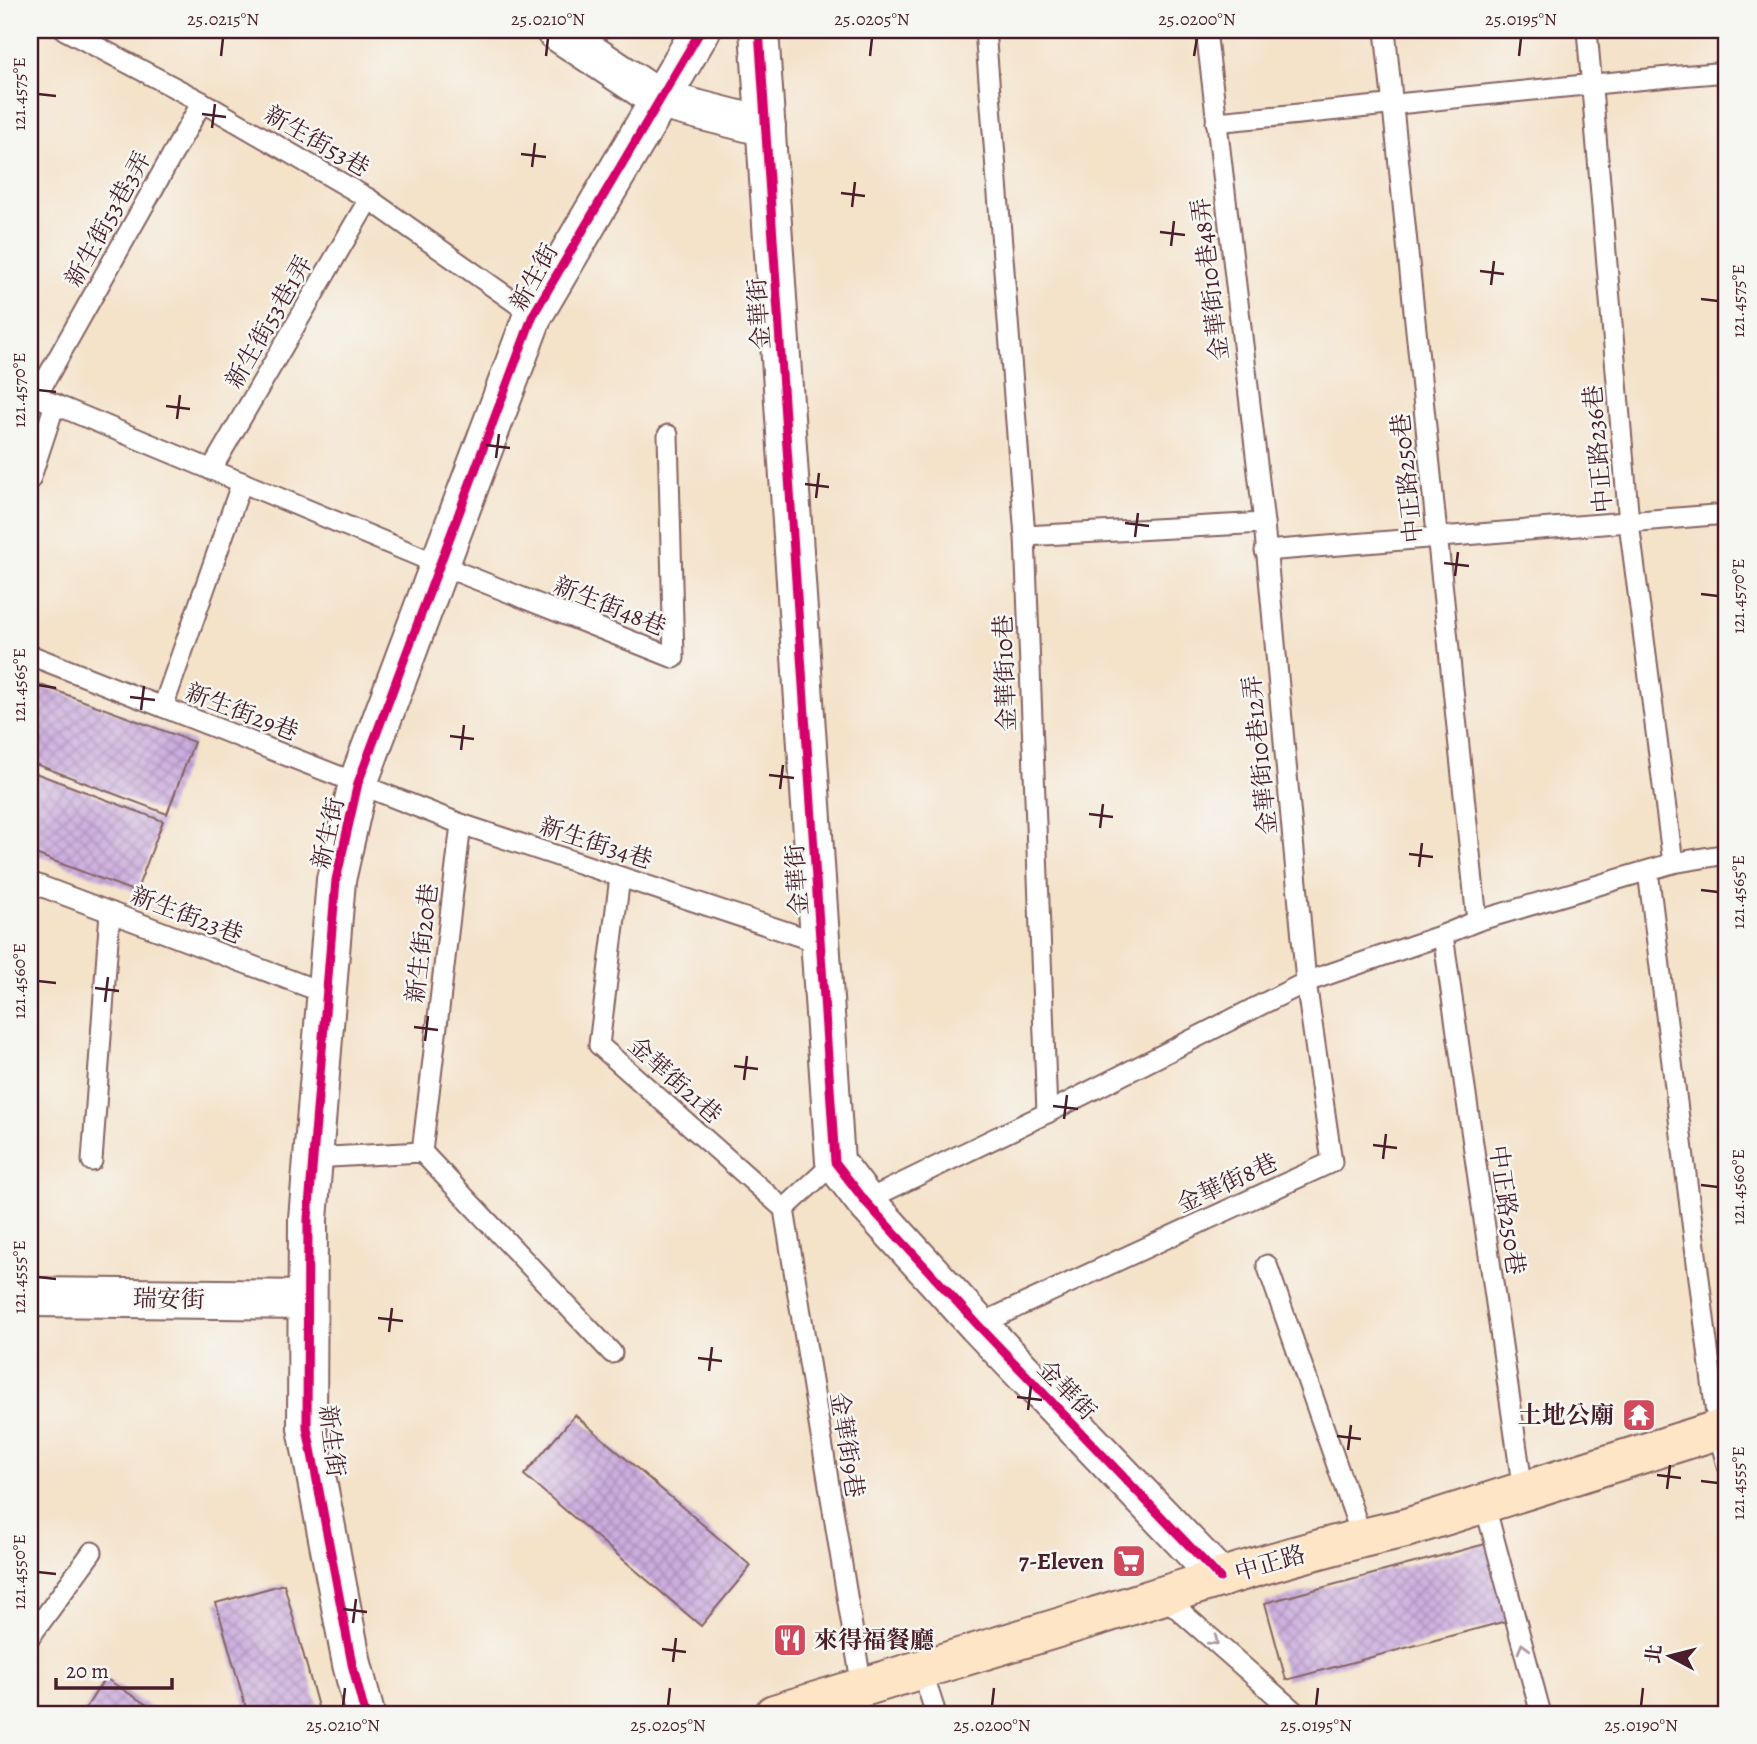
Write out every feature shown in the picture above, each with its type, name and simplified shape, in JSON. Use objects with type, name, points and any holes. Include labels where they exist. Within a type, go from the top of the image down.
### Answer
[{"type":"main road","name":"中正路","points":[[774,1714],[1220,1578],[1362,1537],[1406,1528],[1723,1428]]},
{"type":"street","points":[[555,30],[660,100],[766,127]]},
{"type":"street","name":"新生街","points":[[365,1714],[352,1664],[307,1428],[308,1219],[336,880],[358,783],[533,315],[701,30]]},
{"type":"street","name":"金華街","points":[[759,30],[835,1162],[865,1201],[978,1325],[1220,1578]]},
{"type":"street","name":"瑞安街","points":[[30,1297],[307,1300]]},
{"type":"lane","name":"新生街53巷","points":[[65,30],[202,102],[369,199],[533,315]]},
{"type":"lane","name":"金華街10巷","points":[[985,30],[1025,536],[1047,1113]]},
{"type":"lane","name":"金華街10巷48弄","points":[[1206,30],[1264,523]]},
{"type":"lane","name":"中正路250巷","points":[[1385,30],[1478,921]]},
{"type":"lane","name":"中正路236巷","points":[[1587,30],[1629,523],[1673,863]]},
{"type":"lane","points":[[1216,122],[1591,83],[1727,72]]},
{"type":"lane","name":"新生街53巷3弄","points":[[30,480],[40,398],[202,102]]},
{"type":"lane","name":"新生街53巷1弄","points":[[211,470],[369,199]]},
{"type":"lane","points":[[40,398],[440,565]]},
{"type":"lane","name":"新生街48巷","points":[[440,565],[674,658],[668,435]]},
{"type":"lane","points":[[163,707],[242,482]]},
{"type":"lane","points":[[1265,551],[1727,514]]},
{"type":"lane","points":[[1025,536],[1264,523]]},
{"type":"lane","name":"金華街10巷12弄","points":[[1264,523],[1306,982]]},
{"type":"lane","name":"新生街29巷","points":[[30,655],[358,783]]},
{"type":"lane","name":"新生街34巷","points":[[358,783],[461,824],[820,943]]},
{"type":"lane","name":"新生街20巷","points":[[422,1152],[461,824]]},
{"type":"lane","points":[[865,1201],[1047,1113],[1306,982],[1478,921],[1673,863],[1727,854]]},
{"type":"lane","points":[[1648,871],[1727,1466]]},
{"type":"lane","name":"金華街21巷","points":[[620,877],[599,1045],[784,1209]]},
{"type":"lane","name":"新生街23巷","points":[[30,883],[327,994]]},
{"type":"lane","points":[[92,1161],[110,912]]},
{"type":"lane","name":"中正路250巷","points":[[1443,935],[1523,1491]]},
{"type":"lane","name":"金華街8巷","points":[[978,1325],[1332,1162],[1306,982]]},
{"type":"lane","points":[[313,1158],[422,1152],[612,1353]]},
{"type":"lane","points":[[784,1209],[835,1162]]},
{"type":"lane","name":"金華街9巷","points":[[784,1209],[862,1688]]},
{"type":"lane","points":[[1267,1265],[1362,1537]]},
{"type":"lane","points":[[1484,1502],[1541,1714]]},
{"type":"lane","points":[[30,1637],[92,1552]]},
{"type":"lane","points":[[1163,1595],[1297,1714]]},
{"type":"lane","points":[[922,1671],[936,1714]]},
{"type":"building","points":[[30,681],[194,742],[167,814],[30,762]]},
{"type":"building","points":[[30,771],[163,821],[136,892],[30,852]]},
{"type":"building","points":[[575,1415],[751,1566],[701,1626],[524,1475]]},
{"type":"building","points":[[1489,1543],[1510,1620],[1286,1680],[1265,1603]]},
{"type":"building","points":[[284,1584],[320,1714],[226,1714],[246,1708],[216,1603]]},
{"type":"building","points":[[105,1678],[161,1714],[82,1714]]},
{"type":"cycle path","points":[[365,1714],[352,1664],[307,1428],[308,1219],[336,880],[358,783],[533,315],[701,30]]},
{"type":"cycle path","points":[[759,30],[835,1162],[865,1201],[978,1325],[1220,1578]]},
{"type":"place","name":"土地公廟","points":[[1639,1415]]},
{"type":"place","name":"7-Eleven","points":[[1129,1561]]},
{"type":"place","name":"來得福餐廳","points":[[790,1640]]}]
